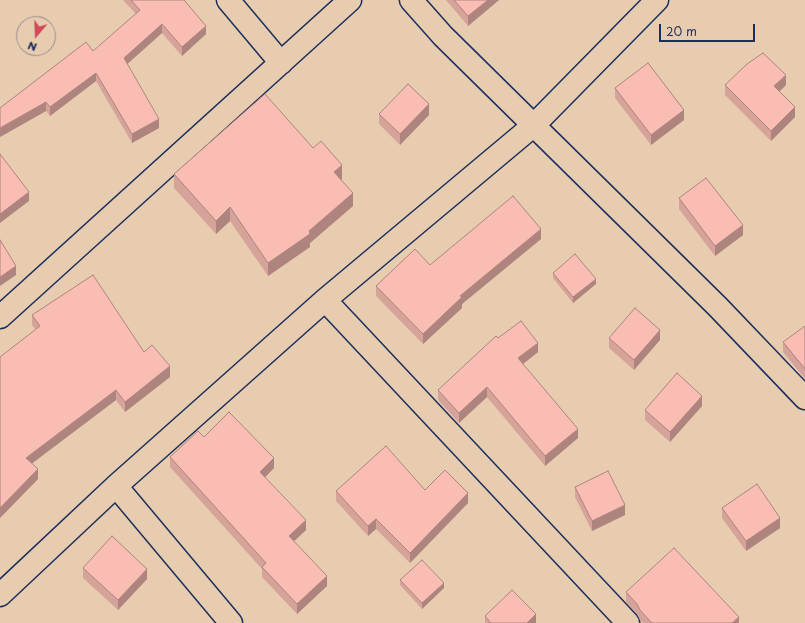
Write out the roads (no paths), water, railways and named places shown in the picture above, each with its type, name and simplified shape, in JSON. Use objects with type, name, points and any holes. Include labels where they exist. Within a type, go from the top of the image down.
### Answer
[{"type":"street","points":[[228,0],[281,63]]},
{"type":"street","points":[[0,317],[350,0]]},
{"type":"street","points":[[411,0],[443,36],[718,307],[805,398]]},
{"type":"street","points":[[0,595],[116,486],[325,300],[534,125],[657,0]]},
{"type":"street","points":[[325,300],[628,623]]},
{"type":"street","points":[[116,486],[231,623]]}]
